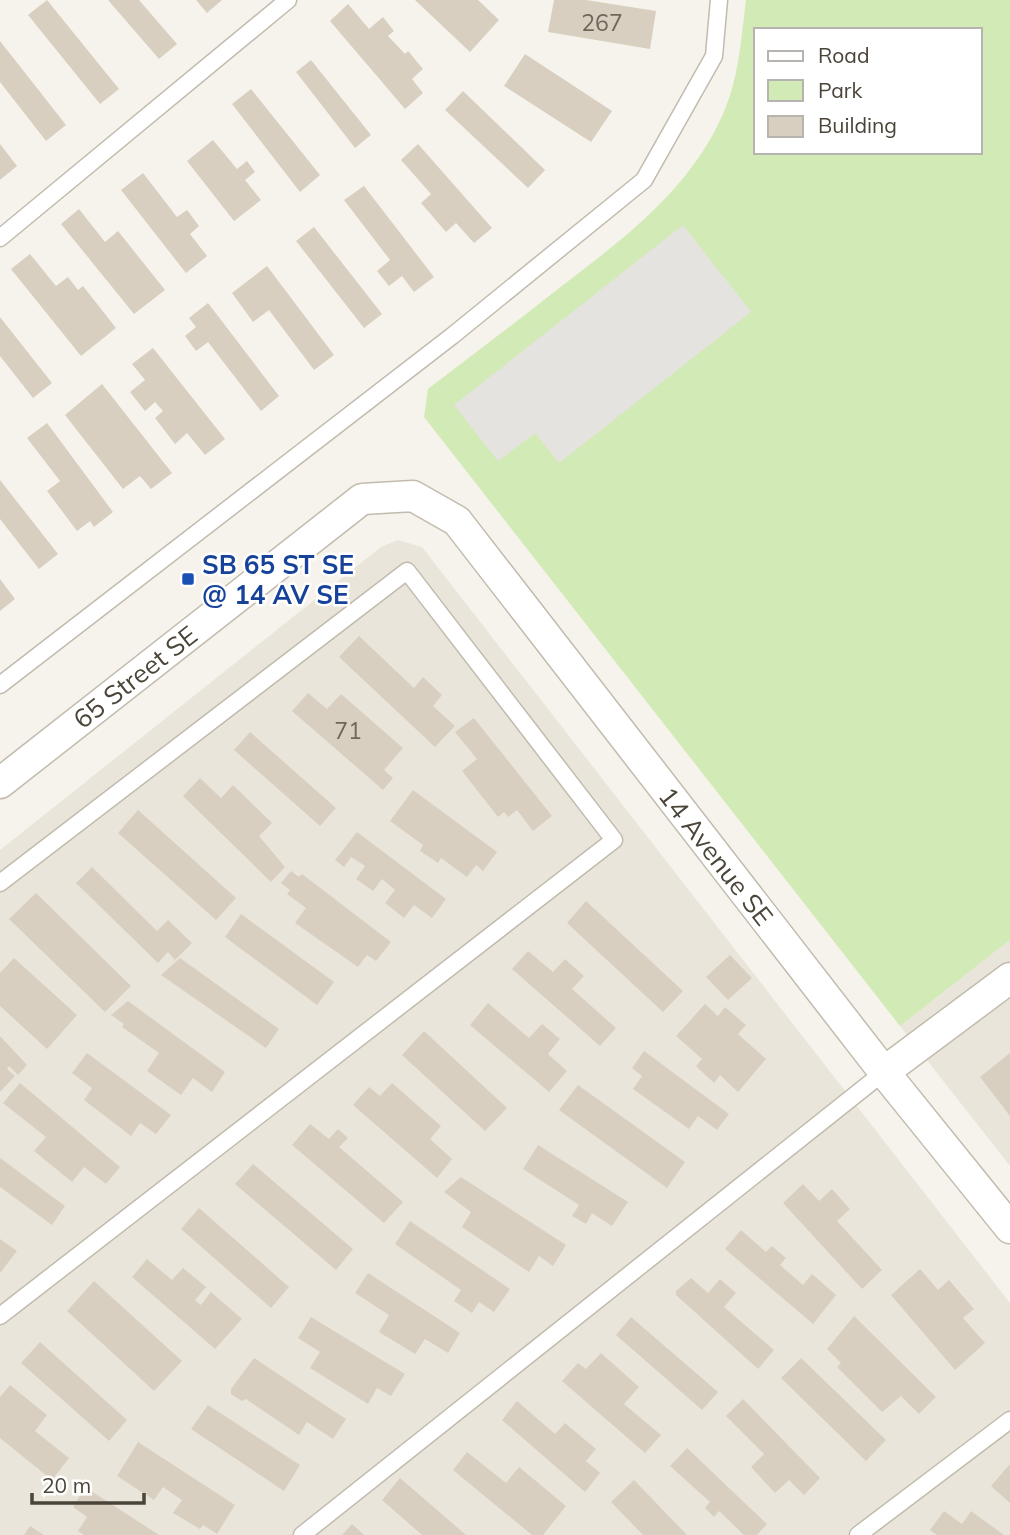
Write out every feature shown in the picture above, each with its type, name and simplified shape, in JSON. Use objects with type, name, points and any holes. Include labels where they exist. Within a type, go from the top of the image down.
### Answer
[{"type":"street","name":"65 Street SE","points":[[0,783],[362,499],[413,496]]},
{"type":"street","name":"14 Avenue SE","points":[[413,496],[457,521],[884,1072],[1010,1228]]},
{"type":"street","points":[[884,1072],[1010,978]]},
{"type":"lane","points":[[0,238],[288,0]]},
{"type":"lane","points":[[0,685],[441,344],[644,180],[713,56],[719,0]]},
{"type":"lane","points":[[0,883],[407,571],[614,840],[0,1316]]},
{"type":"lane","points":[[302,1535],[884,1072]]},
{"type":"lane","points":[[858,1535],[1010,1420]]},
{"type":"shaded area","points":[[683,225],[751,312],[559,463],[535,433],[498,461],[454,405]]},
{"type":"shaded area","points":[[398,540],[422,547],[1010,1303],[1010,1535],[0,1535],[0,850],[381,547]]},
{"type":"shaded area","points":[[1010,940],[1010,1166],[900,1026]]},
{"type":"green space","points":[[746,0],[1010,0],[1010,940],[900,1026],[424,417],[428,389],[630,232],[673,190],[709,142],[723,114],[736,72]]},
{"type":"building","points":[[47,0],[119,89],[100,104],[28,15]]},
{"type":"building","points":[[108,0],[139,0],[177,44],[159,59]]},
{"type":"building","points":[[196,0],[222,0],[207,13]]},
{"type":"building","points":[[415,0],[478,0],[499,20],[470,52]]},
{"type":"building","points":[[554,0],[586,0],[656,11],[650,49],[548,32]]},
{"type":"building","points":[[348,4],[369,29],[383,17],[394,31],[388,36],[405,54],[408,51],[423,69],[412,79],[423,93],[405,109],[330,21]]},
{"type":"building","points":[[0,41],[66,125],[46,141],[0,82]]},
{"type":"building","points":[[525,54],[612,111],[591,142],[504,86]]},
{"type":"building","points":[[311,60],[371,135],[355,148],[296,72]]},
{"type":"building","points":[[251,89],[320,175],[300,192],[232,104]]},
{"type":"building","points":[[463,91],[545,170],[528,188],[445,110]]},
{"type":"building","points":[[213,140],[237,169],[247,161],[255,172],[245,180],[261,200],[234,221],[187,161]]},
{"type":"building","points":[[0,144],[17,166],[0,180]]},
{"type":"building","points":[[418,144],[492,228],[474,243],[456,223],[446,232],[421,203],[431,194],[401,160]]},
{"type":"building","points":[[143,173],[177,217],[187,210],[199,226],[190,234],[207,256],[186,273],[121,190]]},
{"type":"building","points":[[364,186],[434,277],[414,292],[402,276],[389,286],[377,271],[390,260],[344,200]]},
{"type":"building","points":[[79,209],[105,242],[118,231],[165,290],[134,314],[61,224]]},
{"type":"building","points":[[314,227],[382,314],[364,328],[296,241]]},
{"type":"building","points":[[30,254],[56,286],[68,277],[78,290],[83,286],[116,328],[81,356],[11,269]]},
{"type":"building","points":[[267,266],[334,355],[314,370],[269,310],[253,322],[232,293]]},
{"type":"building","points":[[208,303],[279,396],[261,411],[208,342],[196,351],[185,336],[196,327],[189,318]]},
{"type":"building","points":[[0,317],[52,383],[33,398],[0,356]]},
{"type":"building","points":[[153,348],[225,439],[205,455],[187,433],[175,444],[155,418],[163,411],[155,402],[145,411],[130,392],[145,380],[132,364]]},
{"type":"building","points":[[102,384],[172,473],[151,489],[140,476],[123,489],[65,415]]},
{"type":"building","points":[[47,423],[113,512],[94,527],[90,521],[77,531],[47,491],[60,481],[27,438]]},
{"type":"building","points":[[0,480],[58,554],[39,569],[0,519]]},
{"type":"building","points":[[0,579],[15,599],[0,611]]},
{"type":"building","points":[[359,636],[414,688],[423,677],[442,695],[433,706],[455,726],[435,747],[339,657]]},
{"type":"building","points":[[308,693],[327,709],[341,694],[403,748],[384,770],[393,778],[383,790],[292,711]]},
{"type":"building","points":[[474,718],[552,816],[533,831],[517,810],[508,817],[504,812],[498,817],[462,771],[477,759],[455,732]]},
{"type":"building","points":[[250,732],[336,808],[320,826],[234,750]]},
{"type":"building","points":[[200,778],[221,798],[233,785],[272,823],[259,836],[285,867],[271,882],[183,796]]},
{"type":"building","points":[[413,790],[497,852],[483,871],[476,865],[467,877],[441,858],[438,863],[420,851],[423,845],[390,821]]},
{"type":"building","points":[[138,810],[236,898],[216,920],[118,833]]},
{"type":"building","points":[[357,832],[446,899],[432,918],[414,905],[404,918],[385,903],[395,890],[382,879],[373,891],[356,879],[365,866],[351,857],[344,867],[335,860]]},
{"type":"building","points":[[92,867],[157,931],[168,920],[192,943],[175,960],[168,952],[158,963],[76,883]]},
{"type":"building","points":[[291,871],[299,877],[302,874],[391,942],[376,961],[367,955],[358,967],[295,923],[306,908],[287,894],[290,890],[281,883]]},
{"type":"building","points":[[36,893],[131,986],[105,1012],[9,919]]},
{"type":"building","points":[[586,901],[683,991],[663,1012],[567,923]]},
{"type":"building","points":[[241,914],[334,982],[317,1005],[225,937]]},
{"type":"building","points":[[528,951],[553,972],[565,959],[584,976],[572,989],[616,1028],[600,1046],[512,969]]},
{"type":"building","points":[[730,955],[752,978],[728,1000],[706,977]]},
{"type":"building","points":[[14,958],[77,1015],[47,1049],[0,1006],[0,973]]},
{"type":"building","points":[[180,958],[279,1029],[266,1048],[161,975]]},
{"type":"building","points":[[128,1001],[225,1072],[212,1092],[193,1078],[181,1095],[147,1071],[159,1053],[122,1027],[124,1024],[111,1015]]},
{"type":"building","points":[[488,1003],[529,1038],[542,1024],[560,1039],[548,1054],[567,1071],[549,1092],[470,1025]]},
{"type":"building","points":[[705,1004],[718,1016],[725,1007],[746,1025],[738,1034],[766,1059],[738,1092],[720,1075],[714,1083],[696,1066],[702,1059],[676,1036]]},
{"type":"building","points":[[424,1031],[507,1108],[485,1131],[402,1055]]},
{"type":"building","points":[[0,1036],[27,1065],[18,1075],[9,1066],[7,1069],[15,1076],[0,1092]]},
{"type":"building","points":[[644,1051],[729,1114],[717,1130],[698,1116],[689,1129],[633,1089],[642,1076],[632,1068]]},
{"type":"building","points":[[87,1053],[171,1115],[156,1134],[140,1123],[131,1136],[84,1100],[92,1088],[72,1073]]},
{"type":"building","points":[[1010,1053],[1010,1116],[980,1077]]},
{"type":"building","points":[[20,1083],[120,1167],[106,1184],[84,1167],[72,1182],[34,1151],[46,1137],[3,1103]]},
{"type":"building","points":[[392,1083],[441,1126],[430,1139],[452,1159],[437,1178],[353,1105],[369,1087],[380,1096]]},
{"type":"building","points":[[578,1085],[685,1162],[667,1188],[559,1110]]},
{"type":"building","points":[[310,1124],[329,1139],[338,1129],[348,1138],[339,1147],[403,1202],[384,1223],[292,1145]]},
{"type":"building","points":[[538,1145],[628,1202],[612,1226],[592,1213],[586,1224],[572,1216],[579,1205],[523,1169]]},
{"type":"building","points":[[0,1158],[65,1206],[52,1225],[0,1187]]},
{"type":"building","points":[[253,1164],[353,1249],[336,1270],[235,1184]]},
{"type":"building","points":[[461,1177],[566,1245],[553,1266],[539,1256],[529,1272],[462,1227],[471,1212],[444,1192]]},
{"type":"building","points":[[803,1184],[819,1201],[832,1189],[850,1209],[837,1221],[882,1270],[862,1289],[783,1203]]},
{"type":"building","points":[[199,1208],[289,1287],[271,1308],[181,1229]]},
{"type":"building","points":[[410,1221],[510,1289],[494,1312],[479,1302],[472,1313],[454,1301],[461,1290],[395,1244]]},
{"type":"building","points":[[741,1230],[766,1252],[772,1246],[786,1258],[780,1265],[803,1285],[812,1274],[836,1295],[813,1324],[725,1249]]},
{"type":"building","points":[[0,1239],[17,1251],[0,1273]]},
{"type":"building","points":[[147,1259],[172,1280],[183,1268],[206,1287],[195,1300],[201,1305],[211,1292],[242,1319],[215,1349],[132,1277]]},
{"type":"building","points":[[920,1269],[938,1290],[949,1280],[974,1309],[963,1318],[985,1343],[955,1370],[891,1295]]},
{"type":"building","points":[[368,1273],[460,1333],[448,1353],[425,1339],[415,1354],[379,1332],[389,1315],[355,1293]]},
{"type":"building","points":[[691,1278],[708,1293],[720,1279],[736,1293],[724,1307],[774,1350],[758,1369],[676,1295],[676,1291]]},
{"type":"building","points":[[94,1281],[182,1361],[154,1391],[67,1311]]},
{"type":"building","points":[[854,1316],[936,1397],[919,1414],[901,1396],[882,1412],[837,1367],[841,1363],[827,1349]]},
{"type":"building","points":[[311,1317],[405,1374],[391,1396],[377,1388],[368,1404],[310,1368],[320,1352],[298,1338]]},
{"type":"building","points":[[631,1317],[718,1392],[702,1410],[616,1335]]},
{"type":"building","points":[[40,1342],[127,1420],[109,1441],[21,1363]]},
{"type":"building","points":[[601,1353],[639,1387],[624,1404],[661,1435],[645,1453],[562,1381],[578,1363],[586,1369]]},
{"type":"building","points":[[254,1358],[346,1419],[333,1439],[307,1422],[299,1435],[246,1399],[242,1401],[231,1394],[231,1389]]},
{"type":"building","points":[[801,1358],[886,1440],[866,1461],[781,1378]]},
{"type":"building","points":[[10,1385],[47,1415],[35,1431],[69,1458],[52,1480],[0,1438],[0,1397]]},
{"type":"building","points":[[743,1399],[820,1478],[804,1495],[789,1480],[775,1493],[751,1467],[764,1454],[726,1416]]},
{"type":"building","points":[[517,1401],[555,1434],[565,1423],[596,1449],[586,1461],[600,1473],[585,1492],[502,1420]]},
{"type":"building","points":[[208,1405],[300,1465],[284,1491],[191,1429]]},
{"type":"building","points":[[138,1442],[235,1505],[217,1534],[203,1525],[200,1529],[173,1513],[182,1500],[163,1487],[154,1500],[117,1476]]},
{"type":"building","points":[[687,1448],[767,1524],[757,1535],[744,1535],[719,1511],[714,1517],[705,1508],[710,1502],[670,1466]]},
{"type":"building","points":[[467,1452],[506,1483],[519,1467],[566,1506],[543,1535],[532,1535],[453,1470]]},
{"type":"building","points":[[1010,1464],[1010,1503],[991,1486]]},
{"type":"building","points":[[400,1478],[466,1535],[422,1535],[382,1500]]},
{"type":"building","points":[[634,1480],[687,1535],[643,1535],[611,1502]]},
{"type":"building","points":[[85,1487],[159,1535],[84,1535],[78,1531],[87,1517],[73,1507]]},
{"type":"building","points":[[944,1511],[962,1524],[971,1511],[1004,1535],[937,1535],[930,1530]]},
{"type":"building","points":[[352,1524],[364,1535],[342,1535]]},
{"type":"building","points":[[30,1526],[44,1535],[24,1535]]},
{"type":"place","name":"SB 65 ST SE @ 14 AV SE","points":[[188,579]]}]
